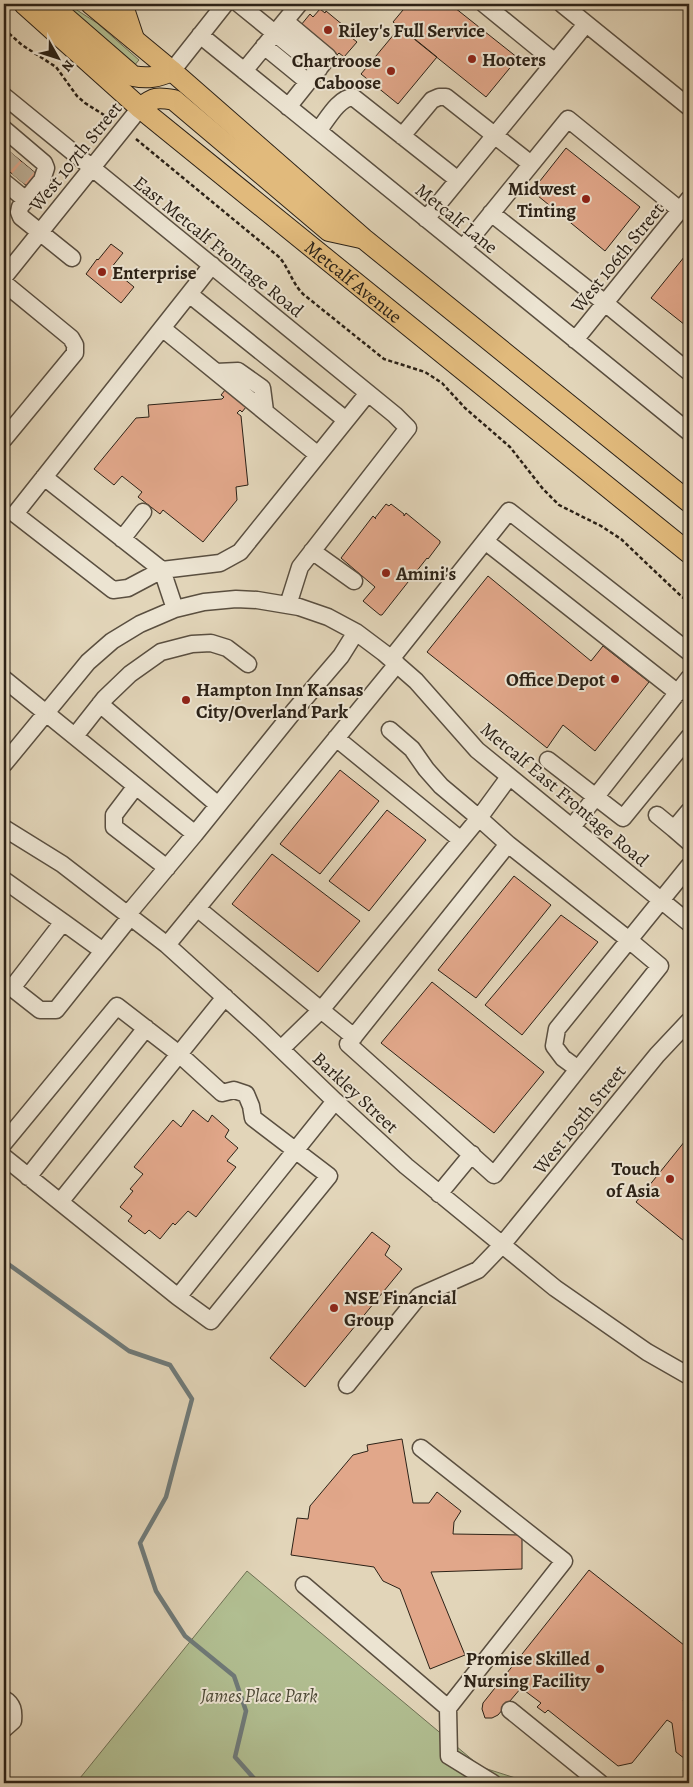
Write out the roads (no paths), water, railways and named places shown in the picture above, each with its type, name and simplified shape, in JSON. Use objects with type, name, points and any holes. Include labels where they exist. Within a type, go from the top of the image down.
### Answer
[{"type":"main road","name":"Metcalf Avenue","points":[[24,4],[140,108],[689,553]]},
{"type":"main road","points":[[50,4],[133,76],[158,77],[172,71]]},
{"type":"main road","name":"Metcalf Avenue","points":[[91,4],[172,71],[364,239],[689,502]]},
{"type":"main road","points":[[116,4],[125,12],[134,40]]},
{"type":"main road","points":[[140,108],[151,99],[163,98],[174,100],[329,231],[364,239]]},
{"type":"street","points":[[172,71],[225,4]]},
{"type":"street","points":[[239,4],[274,33],[313,76]]},
{"type":"street","points":[[244,71],[299,4]]},
{"type":"street","points":[[484,4],[555,62]]},
{"type":"street","points":[[562,4],[689,107]]},
{"type":"street","points":[[426,219],[586,24]]},
{"type":"street","points":[[274,33],[328,57],[288,107]]},
{"type":"street","name":"Metcalf Lane","points":[[200,35],[689,432]]},
{"type":"street","points":[[402,136],[432,100],[446,96],[531,164]]},
{"type":"street","points":[[318,131],[347,97],[353,97],[458,180]]},
{"type":"street","points":[[10,101],[5,131],[18,150],[20,175],[26,200]]},
{"type":"street","name":"East Metcalf Frontage Road","points":[[10,101],[368,393],[408,428],[312,551]]},
{"type":"street","name":"West 107th Street","points":[[4,277],[140,108]]},
{"type":"street","points":[[463,248],[568,119],[685,205]]},
{"type":"street","points":[[20,175],[44,163],[46,168],[45,175],[20,207],[19,212],[21,217],[72,258]]},
{"type":"street","name":"West 106th Street","points":[[575,340],[685,205]]},
{"type":"street","points":[[491,213],[689,370]]},
{"type":"street","points":[[212,265],[15,514],[113,590],[128,588],[162,570],[220,563],[240,552],[368,393]]},
{"type":"street","points":[[4,283],[71,338],[75,345],[75,353],[4,439]]},
{"type":"street","points":[[189,294],[346,420]]},
{"type":"street","points":[[162,328],[216,372],[238,371],[262,388],[265,411],[318,455]]},
{"type":"street","points":[[44,478],[162,570],[176,609]]},
{"type":"street","points":[[167,945],[336,738],[509,511],[689,652]]},
{"type":"street","points":[[122,538],[143,512]]},
{"type":"street","points":[[485,541],[678,693]]},
{"type":"street","points":[[288,605],[300,567],[312,551],[354,581]]},
{"type":"street","name":"Metcalf East Frontage Road","points":[[4,764],[88,662],[112,641],[140,624],[176,609],[204,602],[236,598],[299,607],[328,617],[356,632],[394,662],[416,681],[477,750],[689,923]]},
{"type":"street","points":[[63,922],[12,988],[40,1010],[56,1010],[103,952],[129,915],[294,711],[341,656],[356,632]]},
{"type":"street","points":[[75,736],[100,704],[130,674],[161,652],[192,644],[211,643],[227,648],[248,664]]},
{"type":"street","points":[[572,827],[689,678]]},
{"type":"street","points":[[4,680],[195,834]]},
{"type":"street","points":[[100,704],[218,805]]},
{"type":"street","points":[[390,730],[412,749],[426,770],[441,786],[508,844],[660,966],[494,1175],[348,1044],[508,844]]},
{"type":"street","points":[[548,760],[623,818],[689,737]]},
{"type":"street","points":[[336,738],[460,840]]},
{"type":"street","points":[[281,1049],[321,1010],[479,818],[509,777]]},
{"type":"street","points":[[136,786],[114,814],[114,827],[167,868]]},
{"type":"street","points":[[674,829],[689,811]]},
{"type":"street","points":[[657,815],[689,842]]},
{"type":"street","name":"Barkley Street","points":[[4,828],[62,864],[167,945],[406,1166],[555,1288],[647,1352],[689,1376]]},
{"type":"street","points":[[578,1069],[563,1058],[554,1046],[557,1029],[689,866]]},
{"type":"street","points":[[4,880],[103,952]]},
{"type":"street","points":[[197,908],[354,1037]]},
{"type":"street","points":[[60,1202],[225,997]]},
{"type":"street","points":[[4,1143],[118,1006],[179,1054],[222,1093],[234,1090],[246,1094],[253,1118],[329,1176],[211,1322],[4,1157]]},
{"type":"street","name":"West 105th Street","points":[[347,1385],[419,1296],[478,1270],[502,1245],[657,1054],[689,1021]]},
{"type":"street","points":[[28,1177],[146,1028]]},
{"type":"street","points":[[178,1297],[335,1101]]},
{"type":"street","points":[[439,1194],[472,1154]]},
{"type":"street","points":[[421,1448],[564,1561],[448,1708],[449,1756],[493,1783]]},
{"type":"street","points":[[304,1585],[448,1708]]},
{"type":"street","points":[[4,1700],[10,1704],[14,1711],[13,1721],[4,1729]]},
{"type":"street","points":[[510,1710],[600,1783]]},
{"type":"waterway","points":[[4,1261],[129,1351],[170,1365],[192,1399],[166,1497],[140,1543],[156,1591],[185,1636],[234,1676],[246,1711],[235,1757],[258,1783]]},
{"type":"tunnel","points":[[4,166],[14,155]]},
{"type":"tunnel","points":[[18,179],[28,167]]},
{"type":"place","name":"Riley's Full Service","points":[[328,30]]},
{"type":"place","name":"Hooters","points":[[472,59]]},
{"type":"place","name":"Chartroose Caboose","points":[[391,71]]},
{"type":"place","name":"Midwest Tinting","points":[[586,199]]},
{"type":"place","name":"Enterprise","points":[[102,272]]},
{"type":"place","name":"Amini's","points":[[386,573]]},
{"type":"place","name":"Office Depot","points":[[615,679]]},
{"type":"place","name":"Hampton Inn Kansas City/Overland Park","points":[[186,700]]},
{"type":"place","name":"Touch of Asia","points":[[670,1179]]},
{"type":"place","name":"NSE Financial Group","points":[[334,1308]]},
{"type":"place","name":"Promise Skilled Nursing Facility","points":[[600,1669]]},
{"type":"park label","name":"James Place Park","points":[[259,1695]]}]
